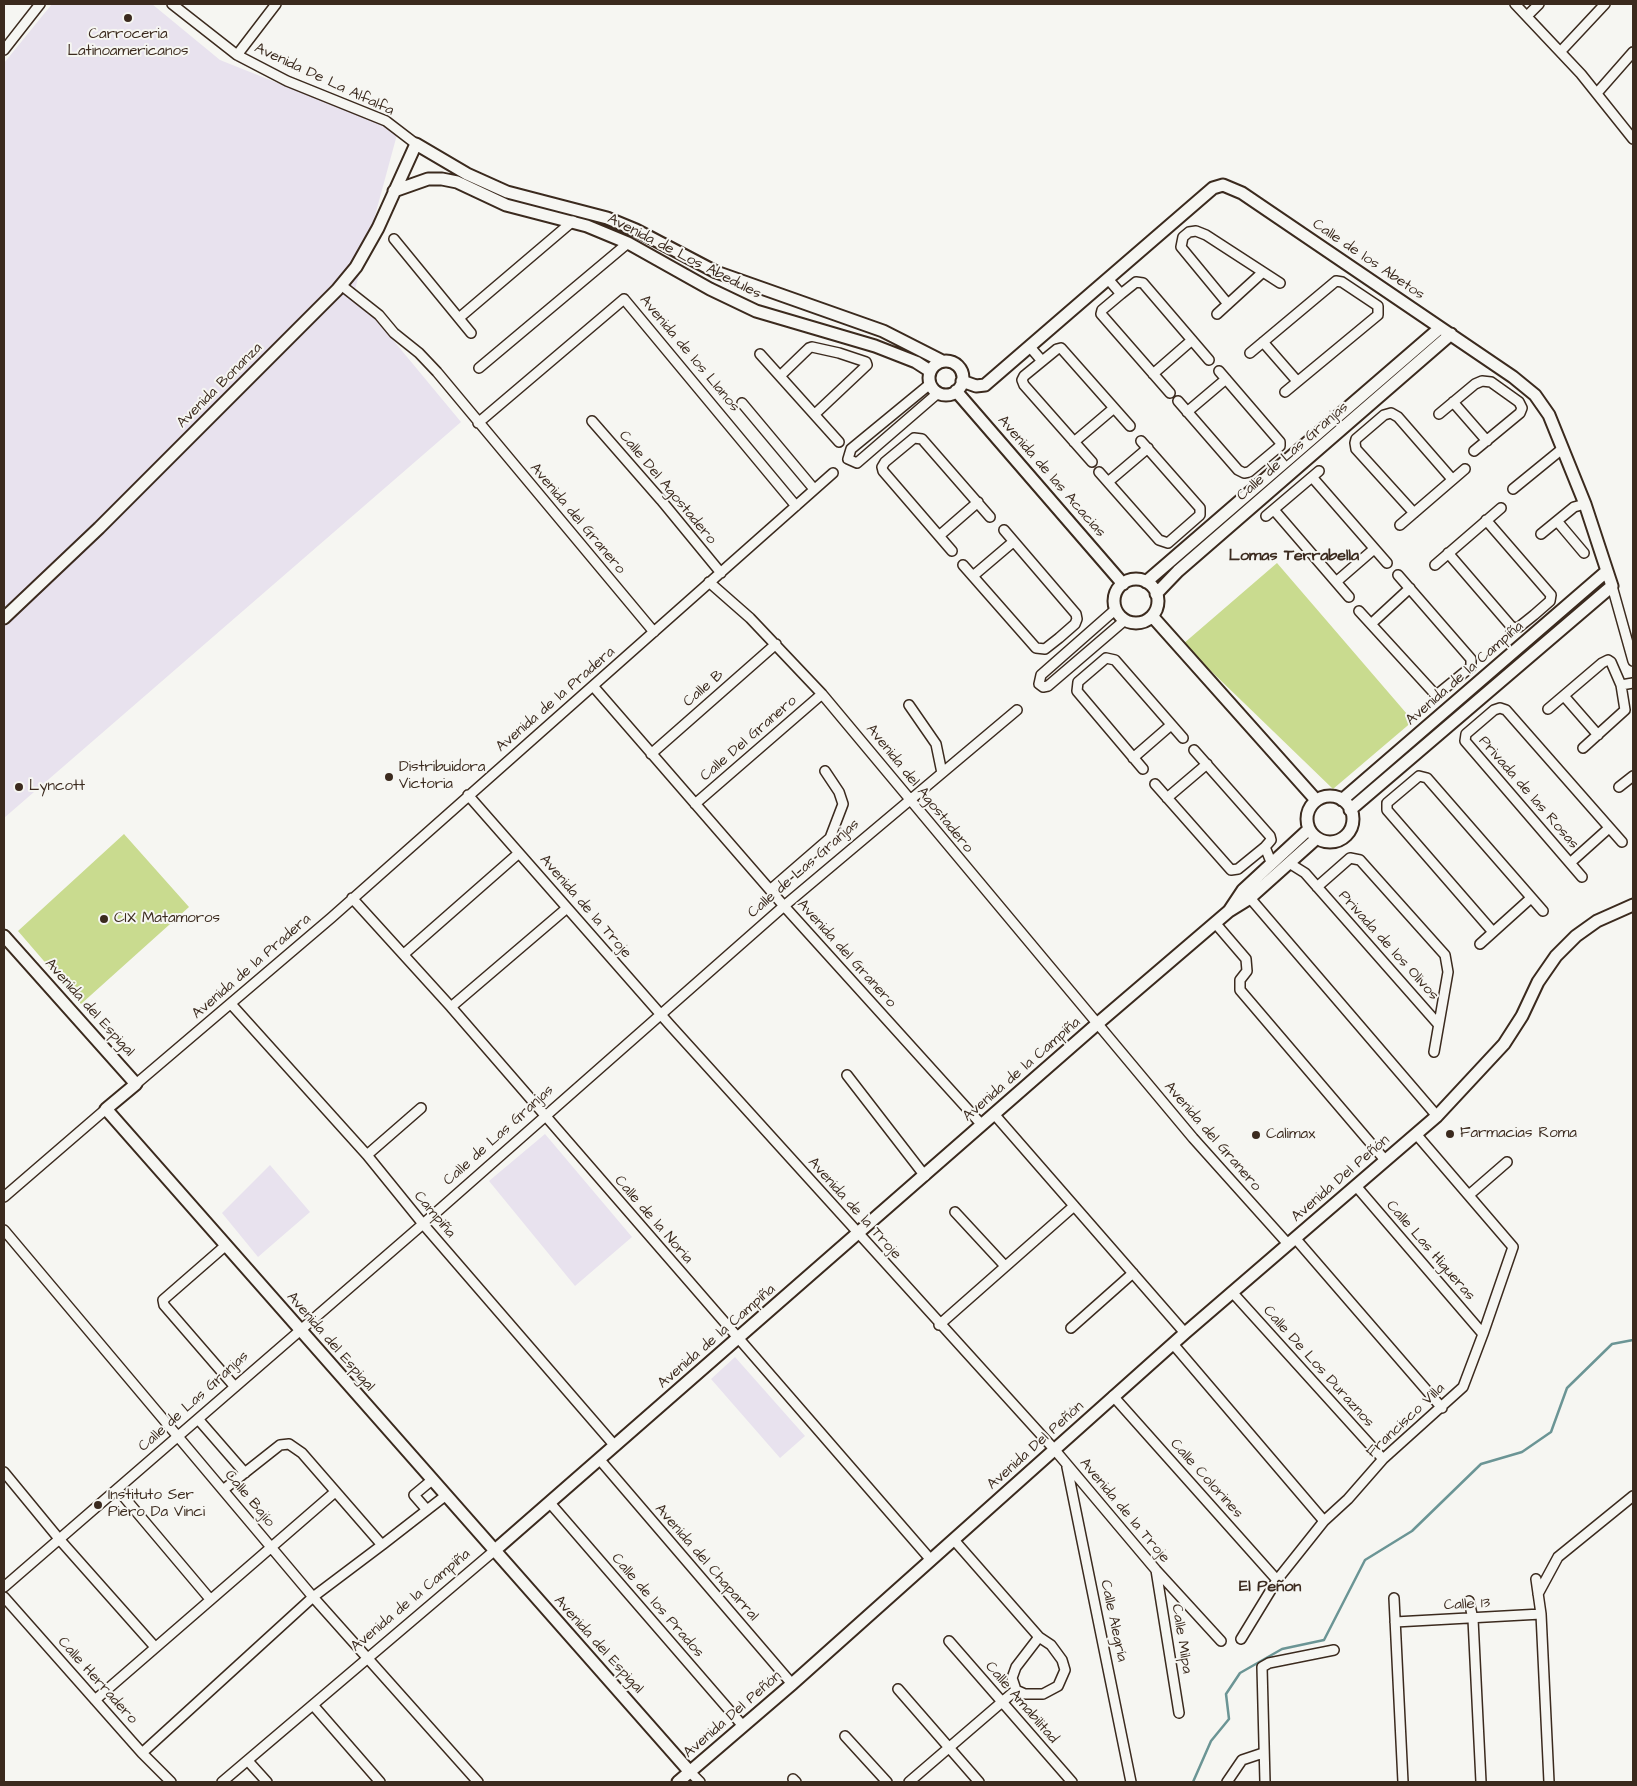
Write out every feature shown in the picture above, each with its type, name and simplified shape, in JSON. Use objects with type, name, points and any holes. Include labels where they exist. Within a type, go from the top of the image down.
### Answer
[{"type":"street","points":[[4,50],[40,4]]},
{"type":"street","name":"Avenida De La Alfalfa","points":[[172,4],[237,55],[287,81],[386,121],[416,144]]},
{"type":"street","points":[[237,55],[276,4]]},
{"type":"street","points":[[1515,4],[1561,51],[1632,135]]},
{"type":"street","points":[[1527,16],[1539,4]]},
{"type":"street","points":[[1561,51],[1605,4]]},
{"type":"street","points":[[1597,93],[1633,52]]},
{"type":"street","name":"Avenida Bonanza","points":[[4,618],[106,521],[341,285],[356,267],[378,228],[416,144]]},
{"type":"street","name":"Avenida de Los Abedules","points":[[416,144],[467,174],[508,192],[537,201],[594,214],[620,223],[702,266],[756,288],[882,331],[942,361]]},
{"type":"street","name":"Avenida de Los Abedules","points":[[394,191],[428,179],[442,179],[457,182],[506,205],[602,230],[710,289],[748,307],[916,362],[930,371]]},
{"type":"street","name":"Calle de los Abetos","points":[[959,386],[985,384],[1213,188],[1218,185],[1228,185],[1513,377],[1542,403],[1585,504],[1612,586],[1633,661]]},
{"type":"street","points":[[535,213],[537,201]]},
{"type":"street","points":[[1178,219],[1189,232]]},
{"type":"street","points":[[459,318],[573,222]]},
{"type":"street","points":[[1228,304],[1181,247],[1183,237],[1189,232],[1196,231],[1206,235],[1280,283]]},
{"type":"street","points":[[394,239],[471,332]]},
{"type":"street","points":[[479,368],[628,243]]},
{"type":"street","points":[[1217,314],[1263,272]]},
{"type":"street","points":[[1108,279],[1121,294]]},
{"type":"street","points":[[1361,294],[1371,280]]},
{"type":"street","points":[[1250,353],[1336,281],[1342,282],[1378,306],[1378,314],[1285,392]]},
{"type":"street","points":[[1170,393],[1101,314],[1102,310],[1136,282],[1143,283],[1209,360]]},
{"type":"street","name":"Avenida del Granero","points":[[341,285],[379,315],[394,333],[419,353],[459,397],[478,423],[654,632]]},
{"type":"street","points":[[748,307],[750,297],[756,288]]},
{"type":"street","points":[[762,313],[767,304],[769,292]]},
{"type":"street","name":"Avenida de los Llanos","points":[[478,423],[624,299],[796,506]]},
{"type":"street","name":"Calle de Las Granjas","points":[[1156,594],[1277,477],[1440,328]]},
{"type":"street","name":"Calle de Las Granjas","points":[[1146,582],[1195,541],[1360,413],[1451,334]]},
{"type":"street","points":[[840,353],[844,337]]},
{"type":"street","points":[[1153,374],[1192,340]]},
{"type":"street","points":[[1263,342],[1297,381]]},
{"type":"street","points":[[1030,347],[1042,361]]},
{"type":"street","points":[[780,376],[809,348],[840,353],[863,360],[867,365],[815,414]]},
{"type":"street","points":[[1092,462],[1023,382],[1024,376],[1057,349],[1063,349],[1130,426]]},
{"type":"street","points":[[760,354],[839,442]]},
{"type":"street","points":[[942,361],[951,362],[959,367],[959,386],[947,394],[938,393],[930,384],[930,371],[937,363],[942,361]]},
{"type":"street","points":[[1178,401],[1238,470],[1244,473],[1250,472],[1280,446],[1278,437],[1219,371]]},
{"type":"street","points":[[1503,390],[1513,377]]},
{"type":"street","points":[[1188,412],[1226,379]]},
{"type":"street","points":[[1439,414],[1482,381],[1490,382],[1519,402],[1522,410],[1474,452]]},
{"type":"street","points":[[930,384],[851,449],[848,459],[857,463],[938,393]]},
{"type":"street","name":"Avenida de las Acacias","points":[[959,386],[1123,584]]},
{"type":"street","points":[[1453,402],[1487,441]]},
{"type":"street","points":[[742,403],[814,489]]},
{"type":"street","points":[[1074,442],[1114,408]]},
{"type":"street","points":[[1360,413],[1371,426]]},
{"type":"street","points":[[1414,513],[1356,449],[1356,439],[1384,415],[1391,413],[1398,417],[1452,479]]},
{"type":"street","name":"Calle Del Agostadero","points":[[592,421],[721,572]]},
{"type":"street","points":[[886,438],[898,450]]},
{"type":"street","points":[[952,551],[883,471],[882,465],[898,450],[914,438],[922,439],[990,517]]},
{"type":"street","points":[[1099,472],[1158,540],[1168,543],[1200,515],[1200,508],[1141,440]]},
{"type":"street","points":[[1108,482],[1148,448]]},
{"type":"street","points":[[1513,489],[1562,449]]},
{"type":"street","points":[[1264,460],[1292,494]]},
{"type":"street","points":[[1400,525],[1465,469]]},
{"type":"street","name":"Avenida de la Pradera","points":[[136,1084],[352,898],[833,472]]},
{"type":"street","points":[[1266,516],[1316,474],[1387,563]]},
{"type":"street","points":[[939,536],[978,502]]},
{"type":"street","points":[[1541,534],[1574,507],[1585,504]]},
{"type":"street","points":[[1435,565],[1501,508]]},
{"type":"street","points":[[1274,510],[1349,597]]},
{"type":"street","points":[[1448,553],[1514,628],[1519,627],[1534,615],[1550,600],[1548,590],[1486,520]]},
{"type":"street","points":[[1557,521],[1584,552]]},
{"type":"street","points":[[1184,529],[1195,541]]},
{"type":"street","points":[[963,565],[1036,648],[1045,649],[1059,638],[1075,624],[1076,614],[1004,530]]},
{"type":"street","points":[[973,576],[1013,542]]},
{"type":"street","points":[[1336,582],[1374,549]]},
{"type":"street","name":"Avenida de la Campiña","points":[[1342,800],[1607,571]]},
{"type":"street","points":[[1359,610],[1429,690],[1439,693],[1471,667],[1471,659],[1398,575]]},
{"type":"street","points":[[1137,579],[1146,582],[1156,594],[1157,606],[1152,616],[1139,623],[1125,620],[1116,609],[1115,595],[1123,584],[1137,579]]},
{"type":"street","name":"Avenida del Agostadero","points":[[708,582],[750,618],[822,694],[908,800],[1097,1024]]},
{"type":"street","name":"Avenida de la Campiña","points":[[1350,810],[1612,586]]},
{"type":"street","points":[[1371,624],[1410,588]]},
{"type":"street","points":[[1116,609],[1041,675],[1039,684],[1043,687],[1048,686],[1125,620]]},
{"type":"street","points":[[1534,615],[1544,626]]},
{"type":"street","points":[[1152,616],[1316,800]]},
{"type":"street","points":[[1059,638],[1070,650]]},
{"type":"street","name":"Calle B","points":[[651,754],[776,644]]},
{"type":"street","points":[[1143,769],[1076,692],[1078,682],[1106,658],[1115,660],[1183,738]]},
{"type":"street","points":[[1079,659],[1089,672]]},
{"type":"street","points":[[1548,709],[1608,660],[1614,665],[1621,685],[1625,710],[1583,748]]},
{"type":"street","points":[[1455,679],[1464,694]]},
{"type":"street","points":[[1621,685],[1633,683]]},
{"type":"street","name":"Avenida del Granero","points":[[593,686],[784,906],[982,1125]]},
{"type":"street","name":"Calle Del Granero","points":[[695,804],[822,694]]},
{"type":"street","points":[[1564,696],[1598,736]]},
{"type":"street","points":[[908,705],[931,733],[936,744],[942,773]]},
{"type":"street","name":"Privada de las Rosas","points":[[1471,707],[1482,720]]},
{"type":"street","name":"Privada de las Rosas","points":[[1582,877],[1465,741],[1466,734],[1482,720],[1494,710],[1500,708],[1506,710],[1622,842]]},
{"type":"street","name":"Calle de Las Granjas","points":[[4,1587],[423,1224],[544,1115],[784,906],[1017,710]]},
{"type":"street","points":[[1133,758],[1172,724]]},
{"type":"street","points":[[1424,729],[1433,739]]},
{"type":"street","points":[[1155,784],[1231,870],[1267,859],[1270,836],[1194,750]]},
{"type":"street","points":[[1167,798],[1207,764]]},
{"type":"street","points":[[770,890],[830,838],[843,804],[840,792],[825,771]]},
{"type":"street","points":[[1391,776],[1403,788]]},
{"type":"street","points":[[1493,932],[1387,810],[1387,803],[1419,776],[1427,778],[1543,911]]},
{"type":"street","points":[[1619,787],[1633,776]]},
{"type":"street","name":"Avenida de la Troje","points":[[468,795],[939,1325],[1054,1450],[1156,1570],[1221,1641]]},
{"type":"street","points":[[1329,796],[1342,800],[1350,810],[1351,827],[1344,836],[1328,841],[1313,833],[1307,813],[1316,800],[1329,796]]},
{"type":"street","name":"Privada de las Rosas","points":[[1570,863],[1609,828]]},
{"type":"street","name":"Avenida de la Campiña","points":[[222,1782],[600,1460],[1097,1024],[1229,911],[1250,898],[1258,884],[1267,859],[1313,833]]},
{"type":"street","name":"Avenida de la Campiña","points":[[1267,859],[1294,860],[1313,833]]},
{"type":"street","points":[[404,954],[519,853]]},
{"type":"street","name":"Privada de los Olivos","points":[[1317,888],[1350,858],[1360,860],[1444,955],[1448,972],[1434,1052]]},
{"type":"street","name":"Privada de los Olivos","points":[[1294,860],[1438,1024]]},
{"type":"street","name":"Avenida de la Campiña","points":[[1229,911],[1236,898],[1258,884]]},
{"type":"street","name":"Calle de la Noria","points":[[352,898],[451,1007],[737,1339],[931,1560]]},
{"type":"street","points":[[1250,898],[1437,1116]]},
{"type":"street","points":[[1480,944],[1531,898]]},
{"type":"street","name":"Avenida Del Peñón","points":[[678,1782],[792,1684],[1113,1396],[1437,1116],[1504,1044],[1522,1016],[1538,982],[1556,956],[1576,936],[1597,921],[1633,905]]},
{"type":"street","points":[[451,1007],[567,908]]},
{"type":"street","points":[[1216,924],[1246,959],[1247,972],[1240,980],[1240,990],[1385,1160]]},
{"type":"street","name":"Avenida del Espigal","points":[[4,936],[136,1084]]},
{"type":"street","name":"Campiña","points":[[230,1004],[367,1155],[423,1224],[615,1446]]},
{"type":"street","name":"Avenida del Granero","points":[[1097,1024],[1193,1138],[1291,1241],[1442,1408]]},
{"type":"street","points":[[847,1075],[925,1176]]},
{"type":"street","points":[[4,1197],[136,1084]]},
{"type":"street","points":[[367,1155],[421,1108]]},
{"type":"street","name":"Avenida del Espigal","points":[[106,1109],[690,1772]]},
{"type":"street","points":[[994,1114],[1185,1333]]},
{"type":"street","name":"Francisco Villa","points":[[1241,1639],[1278,1580],[1324,1521],[1348,1499],[1382,1459],[1442,1408],[1463,1387],[1483,1334],[1512,1247],[1416,1134]]},
{"type":"street","points":[[1469,1195],[1507,1162]]},
{"type":"street","name":"Calle Las Higueras","points":[[1356,1186],[1483,1334]]},
{"type":"street","points":[[939,1325],[1074,1206]]},
{"type":"street","points":[[955,1212],[1005,1266]]},
{"type":"street","name":"Calle Bajío","points":[[4,1230],[313,1598],[478,1782]]},
{"type":"street","points":[[225,1246],[163,1300],[164,1305],[235,1387]]},
{"type":"street","points":[[1071,1328],[1133,1273]]},
{"type":"street","name":"Calle De Los Duraznos","points":[[1232,1292],[1382,1459]]},
{"type":"street","points":[[1173,1344],[1324,1521]]},
{"type":"street","name":"Calle Colorines","points":[[1113,1396],[1278,1580]]},
{"type":"street","points":[[198,1419],[245,1473]]},
{"type":"street","points":[[223,1490],[280,1445],[289,1444],[302,1453],[382,1546]]},
{"type":"street","name":"Avenida del Chaparral","points":[[600,1460],[792,1684]]},
{"type":"street","name":"Calle Alegría","points":[[1066,1465],[1131,1782]]},
{"type":"street","points":[[4,1472],[60,1540],[155,1647]]},
{"type":"street","points":[[427,1510],[414,1495],[432,1480]]},
{"type":"street","points":[[118,1490],[210,1599]]},
{"type":"street","points":[[95,1700],[270,1546],[335,1492]]},
{"type":"street","points":[[142,1753],[313,1598],[445,1496]]},
{"type":"street","points":[[1538,1594],[1558,1557],[1633,1496]]},
{"type":"street","name":"Calle de los Prados","points":[[550,1503],[743,1726]]},
{"type":"street","points":[[954,1540],[1039,1637],[1051,1645],[1062,1660],[1065,1670],[1058,1686],[1043,1694],[1025,1694],[1016,1690],[1012,1678],[1021,1657],[1039,1637]]},
{"type":"street","name":"Calle Milpa","points":[[1156,1570],[1179,1713]]},
{"type":"street","points":[[1536,1579],[1541,1614],[1549,1782]]},
{"type":"street","name":"Calle Herradero","points":[[4,1597],[142,1753],[171,1782]]},
{"type":"street","points":[[1394,1598],[1403,1782]]},
{"type":"street","points":[[1469,1601],[1473,1619],[1481,1782]]},
{"type":"street","name":"Calle 13","points":[[1395,1622],[1541,1614]]},
{"type":"street","name":"Calle Amabilitad","points":[[949,1641],[1072,1782]]},
{"type":"street","points":[[1266,1782],[1263,1752],[1262,1666],[1334,1650]]},
{"type":"street","points":[[898,1688],[979,1782]]},
{"type":"street","points":[[909,1782],[1016,1690]]},
{"type":"street","points":[[313,1705],[380,1782]]},
{"type":"street","points":[[845,1736],[887,1782]]},
{"type":"street","points":[[1227,1782],[1242,1760],[1263,1752]]},
{"type":"street","points":[[248,1761],[267,1782]]},
{"type":"street","points":[[690,1772],[700,1782]]},
{"type":"shaded area","points":[[52,4],[152,4],[220,60],[398,131],[354,293],[461,422],[4,818],[4,63]]},
{"type":"shaded area","points":[[545,1134],[632,1237],[575,1286],[489,1181]]},
{"type":"shaded area","points":[[270,1165],[310,1212],[258,1257],[222,1213]]},
{"type":"shaded area","points":[[735,1357],[805,1436],[780,1458],[711,1379]]},
{"type":"green space","points":[[1277,563],[1413,721],[1333,789],[1183,644]]},
{"type":"green space","name":"CIX Matamoros","points":[[124,834],[189,907],[81,1004],[18,931]]},
{"type":"waterway","points":[[1193,1782],[1211,1741],[1229,1719],[1226,1694],[1240,1673],[1282,1649],[1324,1640],[1365,1560],[1412,1531],[1481,1464],[1522,1452],[1551,1432],[1567,1388],[1612,1344],[1633,1340]]},
{"type":"place","name":"Carroceria Latinoamericanos","points":[[128,18]]},
{"type":"place","name":"Distribuidora Victoria","points":[[389,777]]},
{"type":"place","name":"Lyncott","points":[[19,787]]},
{"type":"place","name":"CIX Matamoros","points":[[104,919]]},
{"type":"place","name":"Farmacias Roma","points":[[1450,1134]]},
{"type":"place","name":"Calimax","points":[[1256,1135]]},
{"type":"place","name":"Instituto Ser Piero Da Vinci","points":[[98,1505]]},
{"type":"district","name":"Lomas Terrabella","points":[[1294,557]]},
{"type":"district","name":"El Peñon","points":[[1270,1588]]}]
